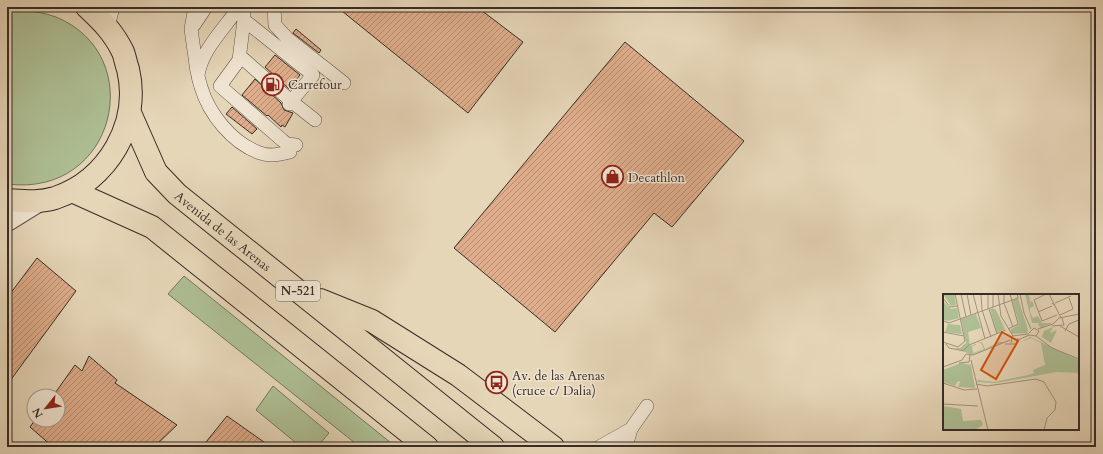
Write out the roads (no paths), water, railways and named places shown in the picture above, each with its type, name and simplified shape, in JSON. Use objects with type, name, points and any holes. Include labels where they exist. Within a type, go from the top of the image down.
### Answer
[{"type":"highway","name":"N-521","points":[[36,202],[54,198],[72,191],[99,171],[119,145],[130,113],[131,83],[124,53],[111,17],[87,7]]},
{"type":"highway","name":"Avenida de las Arenas","points":[[130,113],[156,172],[177,194],[493,447]]},
{"type":"highway","points":[[72,191],[152,227],[427,447]]},
{"type":"highway","points":[[7,200],[36,202]]},
{"type":"highway","points":[[296,290],[372,321],[458,375],[554,446]]},
{"type":"street","points":[[7,220],[36,202]]},
{"type":"lane","points":[[188,7],[198,76],[204,99],[212,113],[242,143],[261,154],[270,155],[293,148],[272,125],[220,86],[240,56],[244,20],[243,7]]},
{"type":"lane","points":[[191,29],[196,7]]},
{"type":"lane","points":[[191,29],[206,7]]},
{"type":"lane","points":[[198,76],[205,54],[239,7]]},
{"type":"lane","points":[[274,7],[275,25],[287,38],[344,83]]},
{"type":"lane","points":[[244,20],[306,71],[313,75],[288,100]]},
{"type":"lane","points":[[240,56],[288,100],[315,120]]},
{"type":"lane","points":[[599,447],[630,429],[647,406]]},
{"type":"lane","points":[[626,447],[630,429]]},
{"type":"place","name":"Carrefour","points":[[272,84]]},
{"type":"place","name":"Decathlon","points":[[613,177]]},
{"type":"place","name":"Av. de las Arenas (cruce c/ Dalia)","points":[[496,382]]}]
